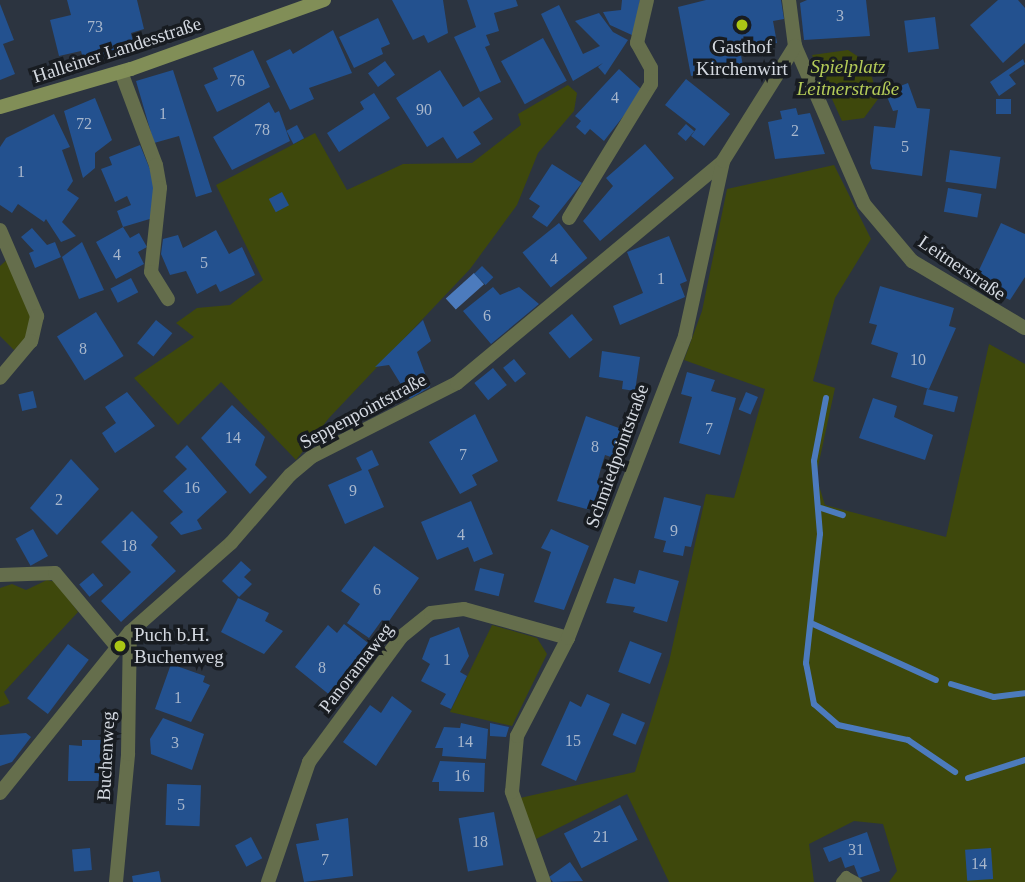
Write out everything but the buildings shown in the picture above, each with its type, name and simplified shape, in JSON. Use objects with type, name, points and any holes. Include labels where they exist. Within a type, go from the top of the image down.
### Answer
[{"type":"main road","name":"Halleiner Landesstraße","points":[[0,107],[121,72],[324,0]]},
{"type":"street","points":[[569,218],[651,83],[651,68],[638,43],[647,0]]},
{"type":"street","name":"Leitnerstraße","points":[[789,0],[795,46],[864,204],[890,240],[958,292],[1025,328]]},
{"type":"street","name":"Schmiedpointstraße","points":[[544,882],[520,824],[511,765],[530,705],[568,638],[684,336],[723,161],[795,46]]},
{"type":"street","points":[[121,72],[156,165],[160,188],[151,272],[168,299]]},
{"type":"street","name":"Seppenpointstraße","points":[[0,793],[130,632],[231,544],[289,475],[313,456],[457,383],[723,161]]},
{"type":"street","points":[[0,230],[37,316],[31,341],[0,378]]},
{"type":"street","points":[[0,575],[55,573],[117,647]]},
{"type":"street","name":"Panoramaweg","points":[[268,882],[309,762],[401,637],[431,613],[464,609],[568,638]]},
{"type":"street","name":"Buchenweg","points":[[116,882],[128,754],[130,632]]},
{"type":"lane","points":[[841,882],[846,876],[857,882]]},
{"type":"green space","name":"Spielplatz Leitnerstraße","points":[[848,50],[868,63],[878,99],[864,118],[842,121],[812,55]]},
{"type":"green space","points":[[568,85],[577,93],[574,111],[538,153],[517,205],[470,269],[329,418],[296,460],[221,382],[178,425],[134,378],[194,337],[176,323],[197,308],[230,305],[263,280],[216,185],[315,133],[347,190],[403,164],[472,163],[521,125],[518,114]]},
{"type":"green space","points":[[834,165],[871,239],[835,298],[813,381],[835,388],[816,476],[825,505],[946,537],[989,344],[1025,364],[1025,882],[889,882],[897,871],[883,824],[854,821],[809,844],[814,882],[669,882],[627,794],[536,839],[520,798],[635,772],[669,662],[706,494],[734,498],[765,389],[684,360],[702,311],[727,189]]},
{"type":"green space","points":[[11,256],[33,313],[29,336],[14,350],[0,336],[0,266]]},
{"type":"green space","points":[[47,580],[56,582],[78,612],[4,692],[10,703],[0,707],[0,588],[12,584],[26,590]]},
{"type":"green space","points":[[492,625],[537,638],[547,654],[512,726],[450,712]]},
{"type":"water","points":[[474,273],[484,284],[456,310],[446,298]]},
{"type":"waterway","points":[[826,398],[814,461],[820,534],[806,663],[814,704],[838,725],[908,740],[955,772]]},
{"type":"waterway","points":[[821,508],[843,515]]},
{"type":"waterway","points":[[813,624],[936,680]]},
{"type":"waterway","points":[[951,684],[994,697],[1025,693]]},
{"type":"waterway","points":[[968,778],[1025,760]]},
{"type":"place","name":"Gasthof Kirchenwirt","points":[[742,25]]},
{"type":"place","name":"Puch b.H. Buchenweg","points":[[120,646]]}]
